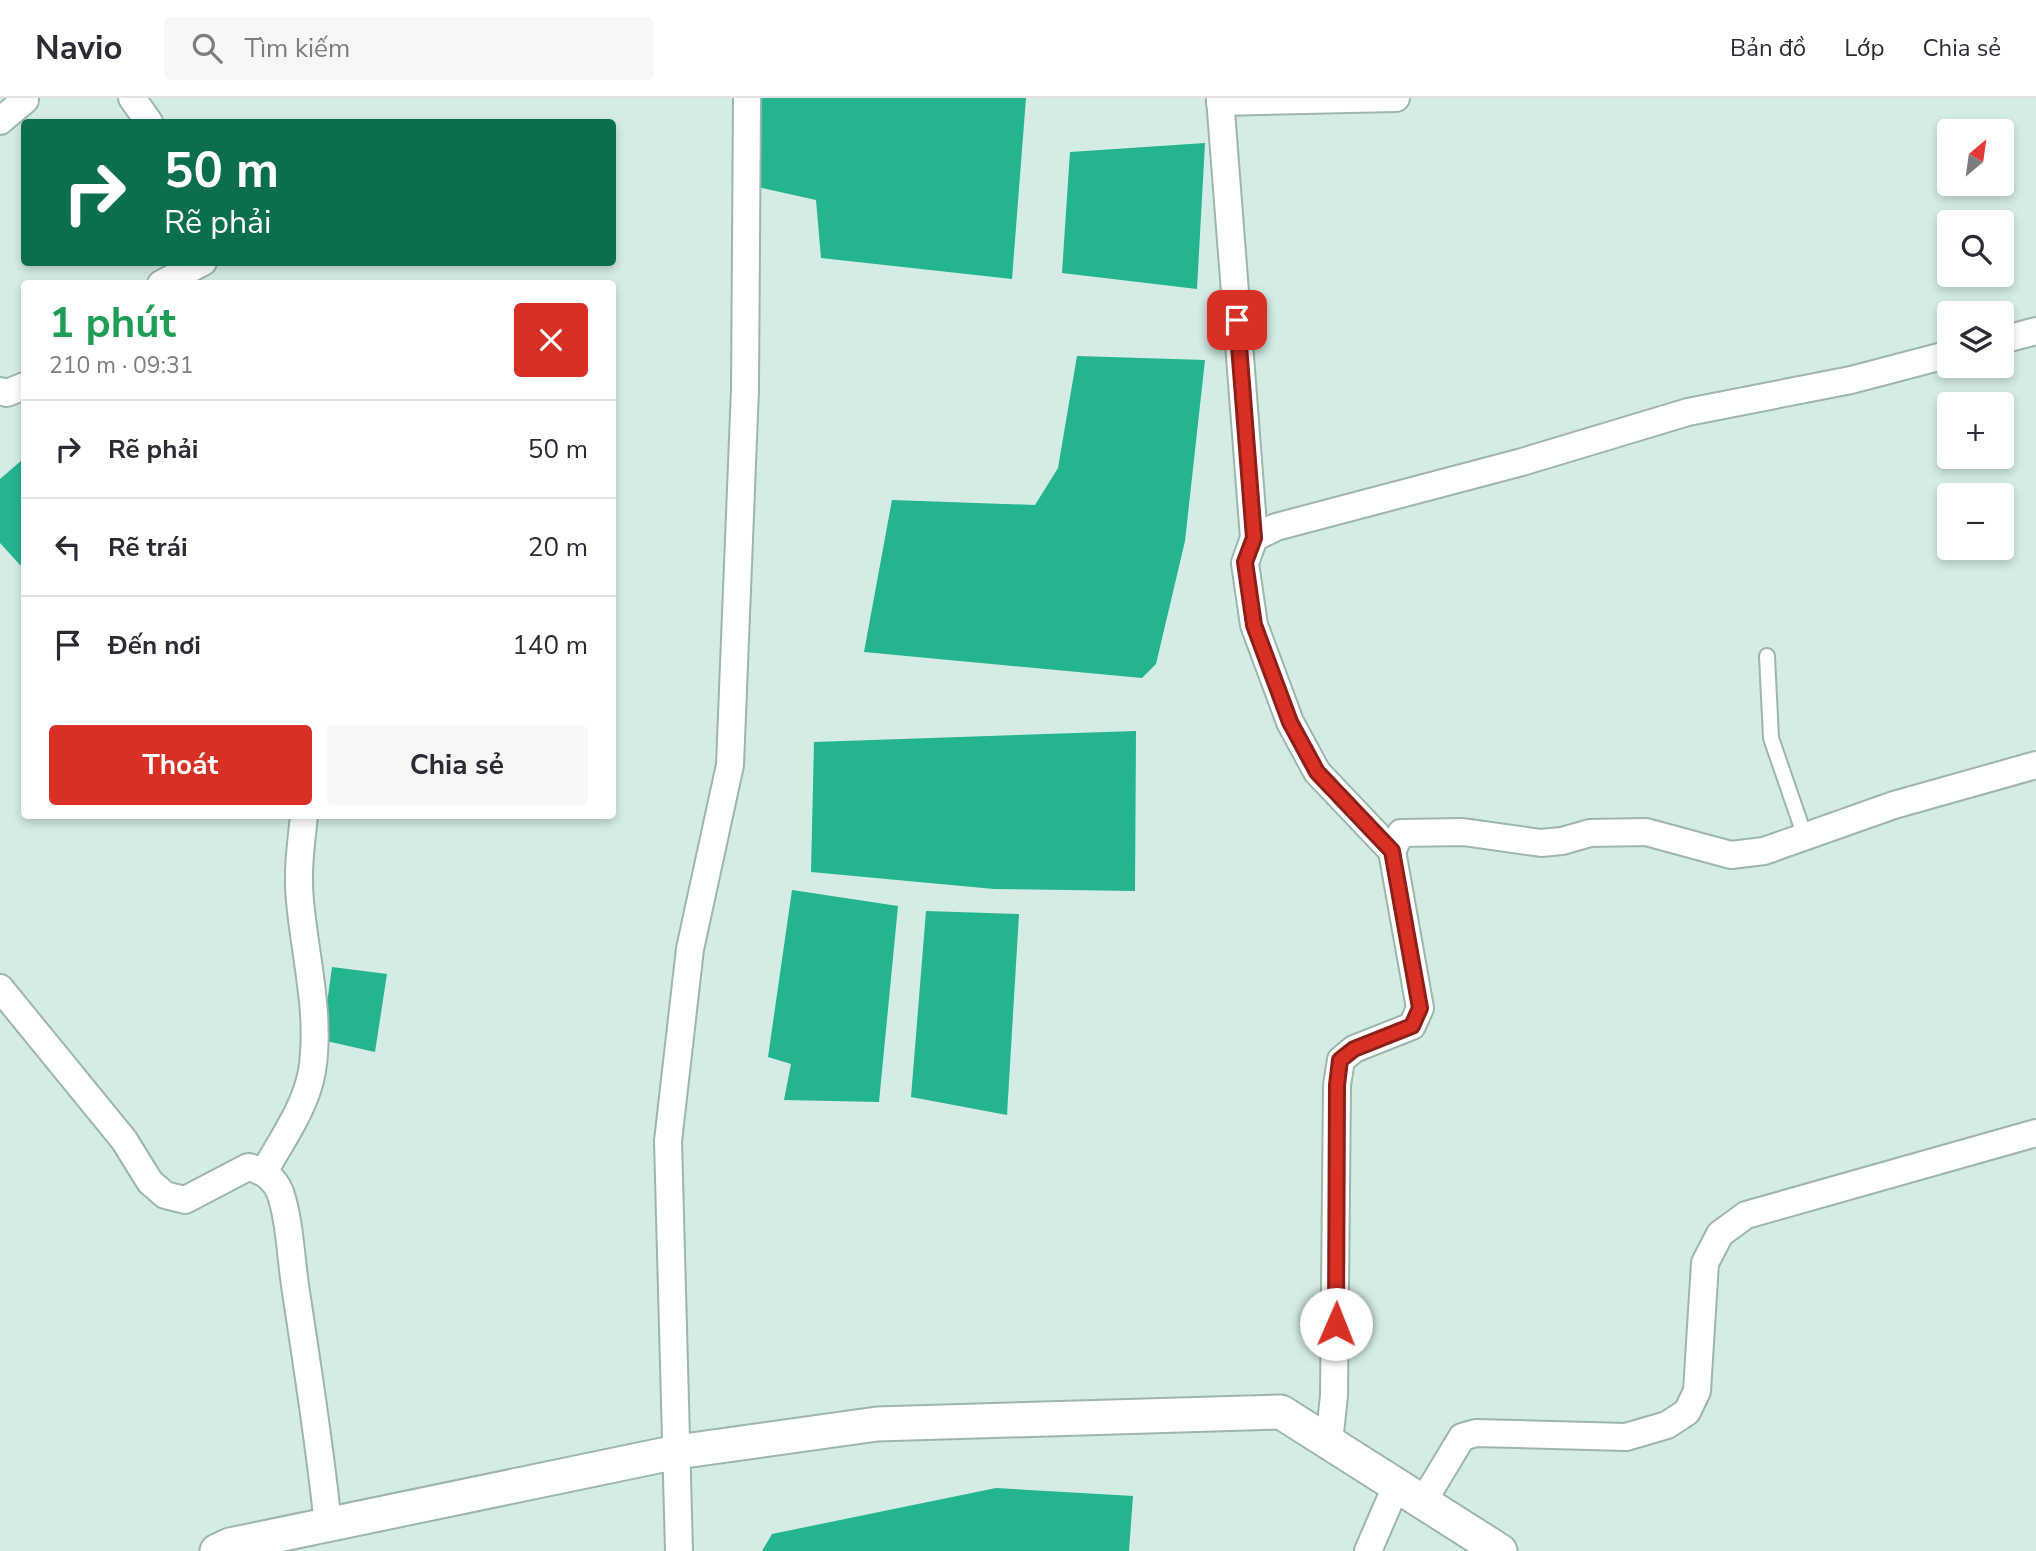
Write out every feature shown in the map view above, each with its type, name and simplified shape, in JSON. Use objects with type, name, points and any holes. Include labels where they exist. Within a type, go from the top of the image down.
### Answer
[{"type":"street","points":[[132,98],[147,119]]},
{"type":"street","points":[[679,1551],[668,1141],[690,949],[730,765],[745,389],[747,98]]},
{"type":"street","points":[[1329,1442],[1334,1396],[1337,1085],[1340,1060],[1354,1049],[1412,1026],[1420,1008],[1392,851],[1317,772],[1290,722],[1254,625],[1245,562],[1254,538],[1220,100],[1396,98]]},
{"type":"street","points":[[0,121],[25,100]]},
{"type":"street","points":[[169,280],[195,266]]},
{"type":"street","points":[[2014,337],[2036,331]]},
{"type":"street","points":[[1254,538],[1276,527],[1521,462],[1688,412],[1851,380],[1937,357]]},
{"type":"street","points":[[0,391],[7,393],[21,387]]},
{"type":"street","points":[[1392,851],[1401,833],[1463,831],[1541,843],[1562,841],[1590,833],[1646,832],[1731,855],[1764,851],[1804,834],[2036,765]]},
{"type":"street","points":[[264,1172],[305,1095],[312,1072],[314,1030],[309,957],[300,901],[299,866],[304,819]]},
{"type":"street","points":[[0,988],[124,1140],[150,1182],[165,1195],[185,1200],[248,1167],[264,1172],[280,1193],[320,1444],[328,1525]]},
{"type":"street","points":[[1368,1551],[1410,1492],[1462,1437],[1476,1433],[1626,1437],[1667,1425],[1688,1412],[1697,1391],[1705,1262],[1720,1234],[1746,1215],[2036,1133]]},
{"type":"street","points":[[217,1551],[230,1545],[677,1452],[877,1424],[1281,1412],[1500,1551]]},
{"type":"lane","points":[[1767,656],[1771,738],[1804,834]]},
{"type":"shaded area","points":[[744,98],[1026,98],[1012,279],[821,258],[816,200],[744,184]]},
{"type":"shaded area","points":[[1205,143],[1197,289],[1062,273],[1070,152]]},
{"type":"shaded area","points":[[1077,356],[1205,360],[1185,541],[1156,664],[1142,678],[864,652],[892,500],[1035,505],[1058,468]]},
{"type":"shaded area","points":[[21,461],[21,566],[0,543],[0,479]]},
{"type":"shaded area","points":[[1136,731],[1135,891],[994,889],[811,872],[814,742]]},
{"type":"shaded area","points":[[792,890],[898,906],[879,1102],[784,1100],[791,1064],[768,1057]]},
{"type":"shaded area","points":[[926,911],[1019,914],[1007,1115],[911,1097]]},
{"type":"shaded area","points":[[332,967],[387,974],[375,1052],[322,1040]]},
{"type":"shaded area","points":[[996,1488],[1133,1496],[1129,1551],[762,1551],[772,1534]]},
{"type":"route","points":[[1237,320],[1254,538],[1245,562],[1254,625],[1290,722],[1317,772],[1392,851],[1420,1008],[1412,1026],[1390,1037],[1354,1049],[1340,1060],[1337,1085],[1336,1324]]}]
